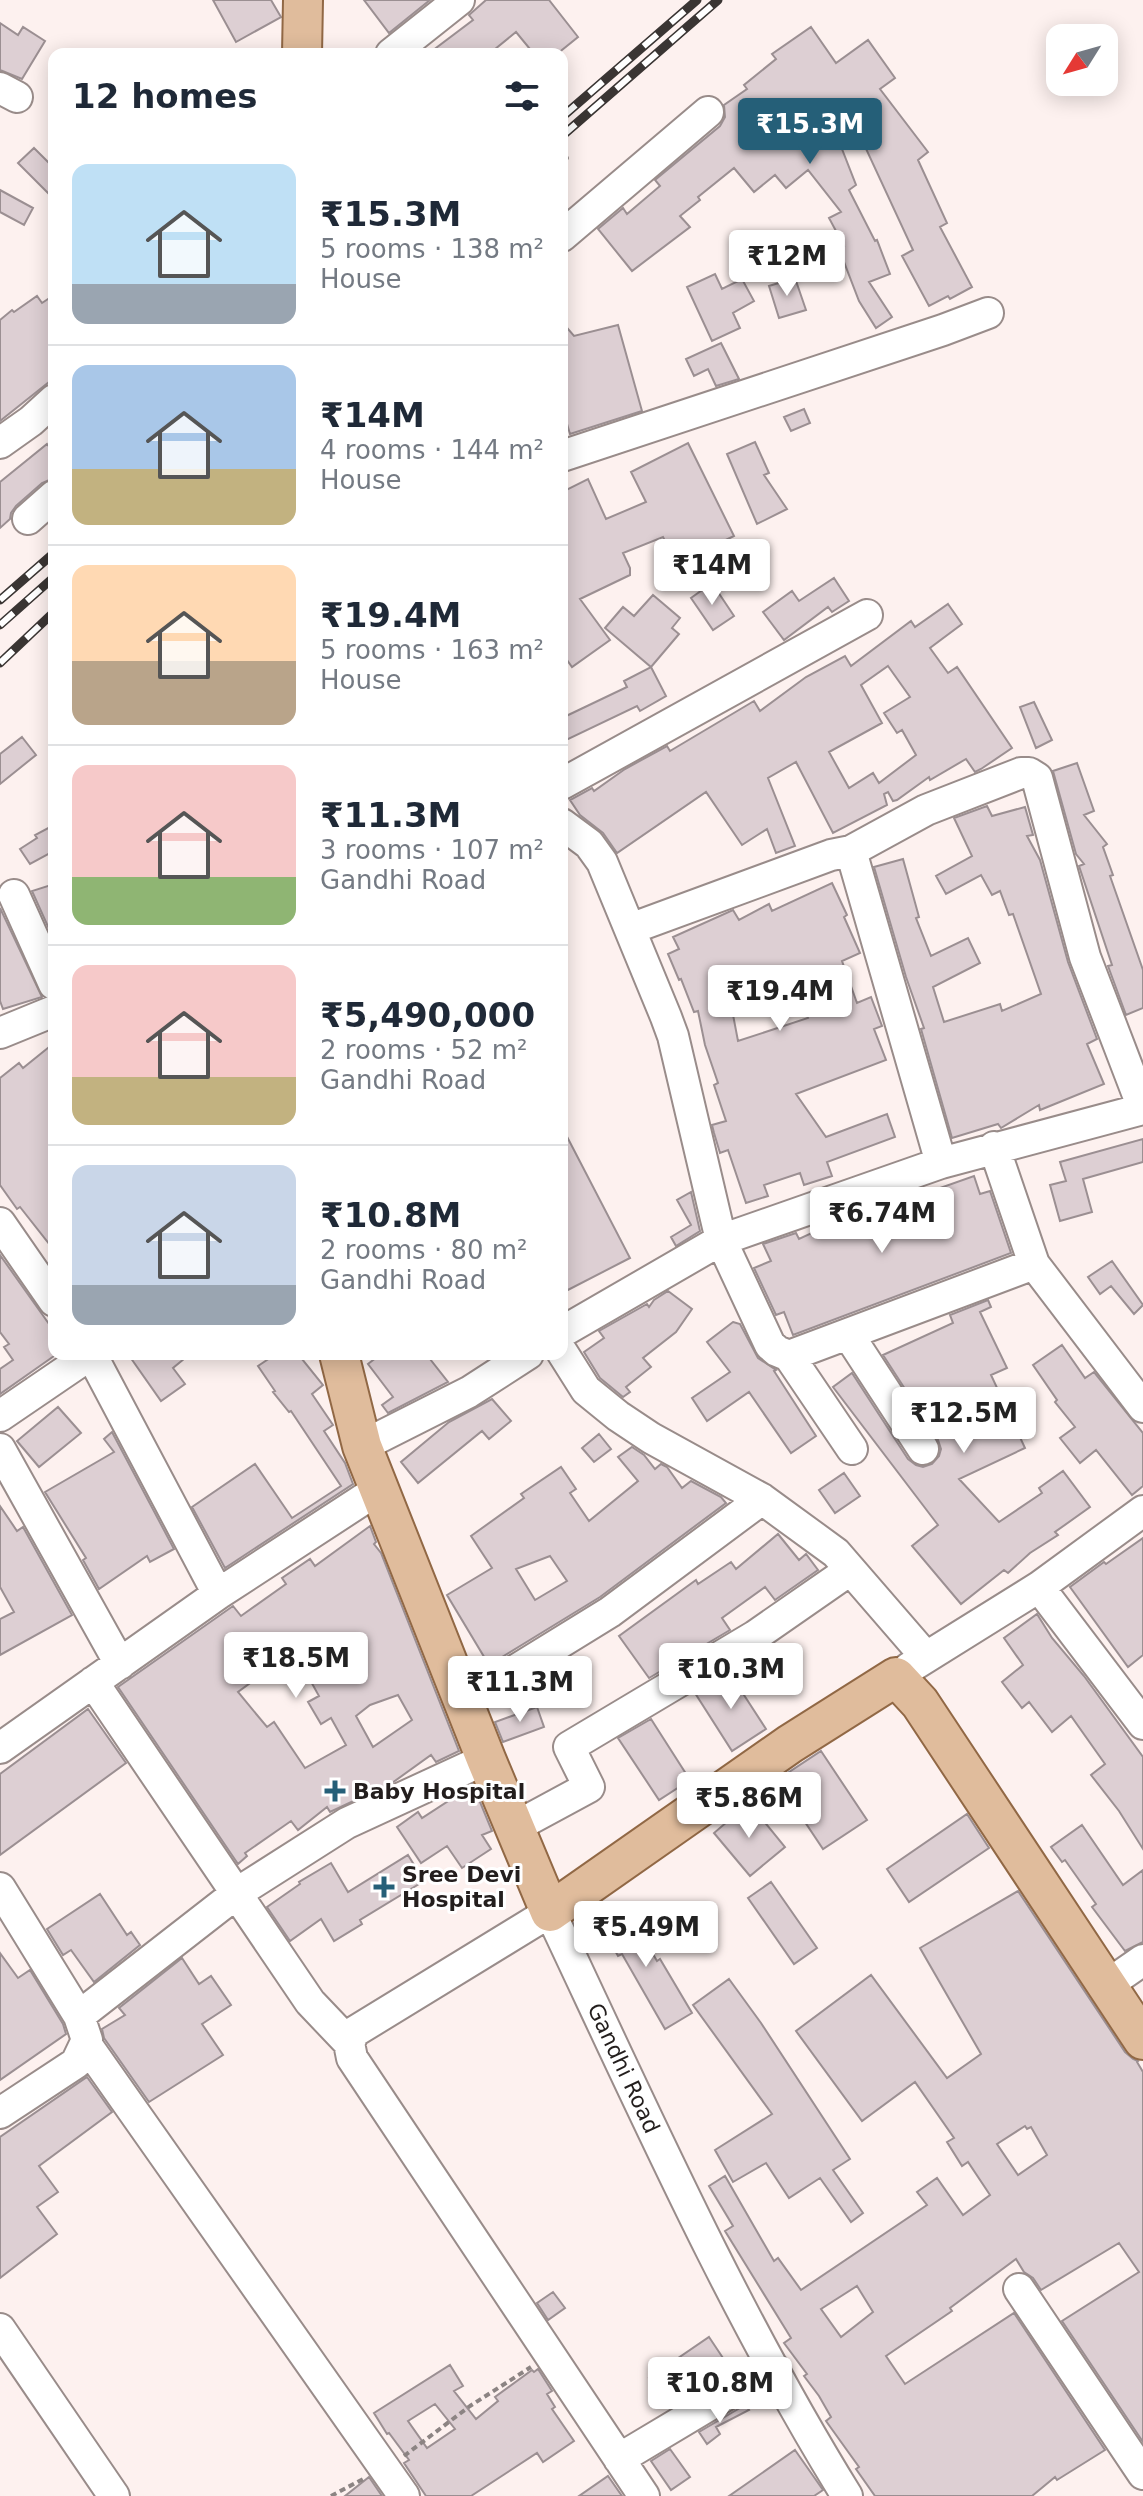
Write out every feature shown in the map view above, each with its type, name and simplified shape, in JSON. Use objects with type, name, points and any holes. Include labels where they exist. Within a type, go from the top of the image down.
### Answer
[{"type":"main road","points":[[302,48],[303,0]]},
{"type":"main road","name":"Gandhi Road","points":[[347,1365],[362,1446],[550,1912]]},
{"type":"main road","points":[[550,1912],[790,1744],[911,1667],[920,1703],[1143,2040]]},
{"type":"street","points":[[316,0],[316,48]]},
{"type":"street","points":[[399,48],[459,0]]},
{"type":"street","points":[[568,231],[708,112]]},
{"type":"street","points":[[568,454],[988,313]]},
{"type":"street","points":[[0,443],[48,405]]},
{"type":"street","points":[[28,519],[48,501]]},
{"type":"street","points":[[568,781],[867,615]]},
{"type":"street","points":[[568,1329],[721,1240],[941,1163],[1143,1108],[1085,957],[1037,778],[1029,773],[1021,773],[926,810],[851,851],[831,855],[630,929]]},
{"type":"street","points":[[568,828],[589,844],[598,856],[673,1036],[721,1240],[770,1345],[789,1356],[852,1449]]},
{"type":"street","points":[[851,851],[941,1163]]},
{"type":"street","points":[[14,895],[48,971]]},
{"type":"street","points":[[0,1033],[48,1013]]},
{"type":"street","points":[[994,1147],[1034,1264],[1143,1407]]},
{"type":"street","points":[[0,1223],[48,1292]]},
{"type":"street","points":[[789,1356],[1034,1264]]},
{"type":"street","points":[[848,1334],[923,1449]]},
{"type":"street","points":[[0,1416],[82,1360]]},
{"type":"street","points":[[94,1360],[218,1594]]},
{"type":"street","points":[[323,1360],[333,1395],[362,1446],[469,1392],[519,1360]]},
{"type":"street","points":[[567,1360],[586,1390],[618,1416],[651,1438],[762,1499],[836,1553],[911,1667],[1039,1587],[1143,1511]]},
{"type":"street","points":[[0,1449],[120,1664]]},
{"type":"street","points":[[0,1748],[218,1594],[379,1489]]},
{"type":"street","points":[[464,1702],[610,1612],[762,1499]]},
{"type":"street","points":[[515,1827],[589,1787],[569,1747],[755,1636],[850,1570]]},
{"type":"street","points":[[1039,1587],[1143,1724]]},
{"type":"street","points":[[93,1682],[310,2002],[349,2043],[352,2058],[644,2496]]},
{"type":"street","points":[[0,2113],[76,2063],[82,2030],[237,1893],[347,1823],[486,1759]]},
{"type":"street","points":[[0,1888],[82,2030],[404,2496]]},
{"type":"street","points":[[349,2043],[354,2032],[550,1912]]},
{"type":"street","name":"Gandhi Road","points":[[550,1912],[683,2193],[773,2367],[847,2496]]},
{"type":"street","points":[[1107,1985],[1143,1960]]},
{"type":"street","points":[[1019,2289],[1143,2474]]},
{"type":"street","points":[[0,2329],[114,2496]]},
{"type":"street","points":[[619,2459],[773,2367]]},
{"type":"street","points":[[1131,2496],[1143,2488]]},
{"type":"path","points":[[331,2496],[405,2456],[470,2406],[551,2356]]},
{"type":"building","points":[[213,0],[271,0],[281,17],[236,42]]},
{"type":"building","points":[[364,0],[430,0],[389,33]]},
{"type":"building","points":[[486,0],[549,0],[578,37],[564,48],[529,48],[516,32],[496,48],[436,48],[473,20],[469,15]]},
{"type":"building","points":[[0,23],[18,35],[23,27],[45,41],[22,79],[0,70]]},
{"type":"building","points":[[811,27],[836,63],[868,40],[895,78],[880,89],[928,152],[918,160],[947,223],[940,227],[972,287],[929,306],[902,256],[913,250],[862,140],[842,149],[856,185],[849,190],[877,240],[890,274],[869,282],[892,317],[876,328],[859,301],[839,249],[844,246],[829,218],[841,212],[808,170],[786,188],[775,175],[754,192],[734,168],[680,216],[690,227],[632,271],[598,229],[623,208],[627,214],[660,186],[655,180],[720,126],[725,117],[724,105],[747,89],[744,85],[776,59],[772,54]]},
{"type":"building","points":[[34,148],[48,162],[48,193],[18,163]]},
{"type":"building","points":[[0,190],[33,208],[24,225],[0,212]]},
{"type":"building","points":[[715,274],[722,289],[742,279],[754,301],[733,313],[740,328],[712,341],[687,287]]},
{"type":"building","points":[[795,278],[806,310],[779,318],[769,286]]},
{"type":"building","points":[[37,296],[42,303],[48,299],[48,383],[0,421],[0,320]]},
{"type":"building","points":[[618,325],[642,411],[570,434],[568,329],[574,336]]},
{"type":"building","points":[[721,343],[739,379],[716,386],[708,369],[694,376],[686,359]]},
{"type":"building","points":[[804,409],[810,423],[791,431],[784,417]]},
{"type":"building","points":[[755,442],[769,473],[764,475],[787,509],[757,524],[727,454]]},
{"type":"building","points":[[688,443],[734,536],[680,562],[695,543],[672,555],[663,537],[623,553],[630,575],[580,599],[610,640],[572,667],[568,661],[568,489],[588,479],[606,519],[646,502],[631,472]]},
{"type":"building","points":[[47,444],[48,480],[16,506],[10,519],[0,528],[0,482]]},
{"type":"building","points":[[834,578],[849,601],[832,612],[828,607],[784,640],[763,612],[792,591],[799,601]]},
{"type":"building","points":[[712,583],[734,616],[713,630],[691,598]]},
{"type":"building","points":[[653,595],[680,618],[672,628],[679,634],[651,667],[605,628],[623,607],[634,616]]},
{"type":"building","points":[[948,604],[962,624],[930,648],[948,673],[957,667],[1012,748],[981,769],[975,772],[966,759],[930,780],[929,777],[897,800],[893,801],[888,792],[884,794],[887,805],[833,833],[796,762],[768,778],[795,846],[776,853],[767,829],[742,845],[706,792],[617,853],[603,833],[580,815],[570,800],[592,788],[594,791],[625,769],[667,746],[670,751],[754,701],[760,711],[806,677],[845,656],[851,666],[911,621],[915,627]],"holes":[[[888,666],[910,697],[884,713],[897,733],[902,730],[916,755],[879,783],[873,773],[849,788],[829,752],[882,723],[861,685]]]},
{"type":"building","points":[[651,667],[666,696],[640,711],[637,706],[568,739],[568,715],[627,687],[624,681]]},
{"type":"building","points":[[1034,702],[1052,740],[1036,748],[1020,707]]},
{"type":"building","points":[[22,737],[36,755],[0,784],[0,754]]},
{"type":"building","points":[[1077,763],[1094,811],[1084,815],[1107,844],[1103,847],[1113,875],[1110,876],[1143,970],[1143,1008],[1126,1015],[1108,966],[1112,965],[1079,866],[1084,864],[1076,854],[1053,771]]},
{"type":"building","points":[[987,806],[992,816],[1025,807],[1033,835],[1027,836],[1040,860],[1068,962],[1097,1039],[1087,1044],[1104,1084],[1040,1110],[1039,1105],[1001,1128],[998,1124],[952,1138],[921,1029],[924,1028],[874,867],[903,859],[919,917],[916,918],[931,956],[968,938],[980,963],[933,987],[944,1022],[1000,1004],[1002,1011],[1041,994],[1013,914],[1009,915],[1000,891],[992,895],[981,875],[946,894],[936,876],[972,856],[954,818]]},
{"type":"building","points":[[48,828],[48,854],[30,864],[20,849],[37,838],[35,835]]},
{"type":"building","points":[[832,883],[860,953],[842,961],[857,1003],[871,997],[882,1026],[874,1029],[886,1060],[796,1094],[826,1137],[887,1114],[895,1137],[827,1162],[832,1176],[804,1185],[800,1173],[764,1185],[768,1196],[746,1203],[728,1150],[720,1153],[712,1125],[726,1121],[714,1085],[718,1083],[698,1011],[694,1012],[668,954],[679,949],[673,937],[733,910],[739,920],[769,904],[772,911]],"holes":[[[793,982],[808,1018],[738,1041],[730,999],[775,983],[778,989]]]},
{"type":"building","points":[[48,886],[48,927],[32,891]]},
{"type":"building","points":[[0,908],[42,997],[3,1009],[0,1001]]},
{"type":"building","points":[[48,1048],[48,1242],[0,1185],[0,1078],[19,1063],[23,1068]]},
{"type":"building","points":[[568,1139],[630,1258],[568,1290]]},
{"type":"building","points":[[1143,1139],[1143,1162],[1083,1179],[1092,1212],[1060,1221],[1050,1185],[1066,1181],[1060,1162]]},
{"type":"building","points":[[974,1176],[980,1194],[990,1191],[1011,1253],[793,1335],[784,1312],[776,1315],[754,1268],[771,1261],[763,1244],[796,1233],[799,1239],[816,1231],[819,1237],[844,1222]]},
{"type":"building","points":[[691,1192],[700,1231],[676,1246],[671,1237],[691,1225],[677,1200]]},
{"type":"building","points":[[0,1255],[48,1323],[48,1360],[0,1394],[0,1369],[13,1360],[4,1347],[9,1344],[0,1332]]},
{"type":"building","points":[[1112,1261],[1143,1305],[1134,1314],[1111,1286],[1100,1294],[1088,1277]]},
{"type":"building","points":[[668,1291],[692,1309],[676,1332],[643,1358],[651,1367],[626,1387],[630,1392],[623,1397],[600,1378],[584,1352],[604,1338],[599,1331],[647,1304],[649,1307]]},
{"type":"building","points":[[988,1300],[991,1307],[980,1312],[1007,1368],[991,1375],[1025,1448],[959,1479],[999,1522],[1042,1493],[1039,1488],[1063,1471],[1090,1507],[1055,1532],[1058,1535],[1030,1553],[1008,1573],[1004,1570],[961,1604],[912,1546],[938,1525],[833,1387],[852,1373],[908,1459],[923,1467],[932,1464],[941,1449],[938,1440],[883,1355],[953,1323],[950,1315]]},
{"type":"building","points":[[733,1322],[740,1324],[758,1358],[776,1370],[816,1436],[791,1453],[749,1392],[707,1421],[692,1398],[730,1372],[707,1342]]},
{"type":"building","points":[[1062,1345],[1085,1378],[1094,1372],[1143,1433],[1143,1486],[1132,1495],[1096,1450],[1080,1463],[1060,1438],[1075,1427],[1055,1402],[1057,1400],[1033,1365]]},
{"type":"building","points":[[132,1360],[183,1360],[173,1368],[185,1384],[161,1401]]},
{"type":"building","points":[[267,1360],[303,1360],[323,1385],[312,1394],[333,1425],[324,1431],[345,1463],[353,1484],[225,1568],[192,1507],[255,1464],[292,1518],[341,1486],[291,1411],[273,1392],[258,1366]]},
{"type":"building","points":[[373,1360],[431,1360],[448,1382],[388,1413],[382,1405],[393,1397],[368,1364]]},
{"type":"building","points":[[492,1399],[511,1421],[489,1439],[482,1431],[418,1483],[401,1462],[449,1422]]},
{"type":"building","points":[[58,1407],[81,1433],[39,1467],[17,1441]]},
{"type":"building","points":[[112,1432],[174,1549],[150,1562],[147,1556],[99,1589],[83,1560],[86,1558],[45,1492],[114,1452],[104,1439]]},
{"type":"building","points":[[599,1434],[611,1449],[594,1462],[582,1448]]},
{"type":"building","points":[[632,1447],[644,1455],[655,1469],[661,1464],[667,1467],[682,1488],[691,1481],[721,1497],[726,1503],[600,1597],[489,1665],[447,1595],[492,1568],[471,1536],[524,1498],[521,1494],[561,1467],[576,1489],[570,1493],[589,1521],[638,1481],[618,1457]],"holes":[[[550,1556],[567,1581],[535,1600],[516,1569]]]},
{"type":"building","points":[[844,1473],[860,1496],[835,1513],[819,1490]]},
{"type":"building","points":[[0,1506],[17,1531],[23,1527],[72,1615],[0,1655],[0,1619],[14,1612],[0,1587]]},
{"type":"building","points":[[370,1526],[374,1544],[381,1553],[459,1751],[436,1762],[431,1755],[392,1783],[330,1812],[327,1807],[298,1830],[291,1821],[245,1853],[247,1856],[238,1864],[118,1687],[233,1606],[241,1616],[286,1584],[282,1578],[310,1559],[315,1566]],"holes":[[[294,1651],[319,1696],[308,1702],[321,1724],[331,1718],[346,1745],[305,1768],[274,1722],[267,1727],[238,1692]],[[398,1695],[412,1720],[373,1747],[356,1716],[370,1705]]]},
{"type":"building","points":[[778,1534],[799,1560],[806,1554],[818,1570],[775,1600],[765,1587],[722,1618],[730,1630],[649,1678],[619,1636],[696,1580],[698,1584],[731,1562],[736,1569]]},
{"type":"building","points":[[1143,1538],[1143,1655],[1128,1667],[1070,1587]]},
{"type":"building","points":[[1037,1614],[1143,1757],[1143,1849],[1091,1775],[1105,1764],[1071,1716],[1052,1732],[1029,1702],[1022,1708],[1002,1682],[1023,1665],[1004,1638]]},
{"type":"building","points":[[729,1672],[766,1729],[732,1751],[695,1693]]},
{"type":"building","points":[[537,1707],[544,1727],[503,1742],[495,1722]]},
{"type":"building","points":[[88,1709],[126,1763],[0,1855],[0,1774]]},
{"type":"building","points":[[651,1719],[690,1780],[659,1800],[618,1738]]},
{"type":"building","points":[[821,1751],[867,1820],[823,1849],[777,1780]]},
{"type":"building","points":[[473,1785],[492,1831],[482,1835],[491,1849],[462,1868],[447,1846],[421,1863],[397,1827],[418,1812],[422,1818]]},
{"type":"building","points":[[749,1803],[785,1847],[750,1876],[714,1833]]},
{"type":"building","points":[[967,1814],[989,1848],[909,1902],[887,1869]]},
{"type":"building","points":[[1082,1825],[1123,1885],[1143,1870],[1143,1942],[1125,1951],[1092,1907],[1096,1904],[1065,1860],[1062,1862],[1051,1847]]},
{"type":"building","points":[[408,1855],[424,1881],[360,1920],[362,1924],[334,1941],[321,1919],[290,1941],[267,1907],[299,1882],[331,1863],[348,1892]]},
{"type":"building","points":[[771,1882],[817,1948],[794,1964],[748,1898]]},
{"type":"building","points":[[1018,1891],[1125,2052],[1138,2061],[1143,2072],[1143,2442],[1062,2321],[1139,2272],[1119,2243],[1041,2290],[1016,2259],[950,2308],[952,2311],[886,2356],[905,2384],[1014,2313],[1105,2450],[1057,2480],[1055,2477],[1032,2496],[875,2496],[856,2469],[859,2467],[826,2421],[831,2417],[804,2376],[807,2374],[784,2343],[791,2338],[725,2231],[733,2226],[709,2186],[725,2176],[774,2261],[778,2258],[801,2290],[927,2205],[917,2192],[937,2178],[963,2215],[990,2195],[968,2162],[962,2166],[947,2142],[954,2138],[915,2082],[862,2121],[796,2031],[871,1975],[947,2078],[981,2054],[920,1948]],"holes":[[[1025,2126],[1027,2129],[1031,2127],[1047,2155],[1018,2175],[997,2144]],[[857,2286],[873,2312],[841,2337],[821,2309]]]},
{"type":"building","points":[[100,1894],[127,1935],[131,1932],[140,1945],[94,1982],[71,1950],[63,1955],[47,1929]]},
{"type":"building","points":[[627,1909],[692,2013],[665,2029],[622,1954],[618,1956],[600,1924]]},
{"type":"building","points":[[0,1953],[18,1978],[30,1970],[66,2034],[0,2080]]},
{"type":"building","points":[[182,1958],[199,1984],[211,1976],[231,2005],[202,2024],[223,2055],[149,2102],[104,2038],[102,2029],[125,2015],[119,2008]]},
{"type":"building","points":[[729,1979],[850,2159],[833,2170],[863,2213],[851,2222],[820,2178],[789,2198],[766,2163],[733,2182],[715,2150],[772,2114],[693,2005]]},
{"type":"building","points":[[87,2077],[112,2112],[39,2166],[58,2192],[37,2207],[57,2234],[0,2278],[0,2137]]},
{"type":"building","points":[[553,2292],[565,2308],[548,2320],[537,2303]]},
{"type":"building","points":[[709,2337],[725,2361],[719,2366],[725,2375],[670,2408],[649,2378]]},
{"type":"building","points":[[450,2365],[463,2386],[454,2391],[476,2419],[498,2401],[495,2397],[532,2370],[538,2369],[552,2391],[547,2394],[555,2407],[552,2409],[574,2441],[543,2462],[537,2453],[471,2496],[426,2496],[404,2463],[409,2460],[374,2413]],"holes":[[[435,2404],[455,2429],[427,2448],[408,2421]]]},
{"type":"building","points":[[745,2405],[749,2410],[716,2427],[720,2434],[707,2444],[699,2432]]},
{"type":"building","points":[[670,2449],[690,2477],[671,2490],[651,2461]]},
{"type":"building","points":[[795,2450],[823,2490],[814,2496],[729,2496]]},
{"type":"building","points":[[608,2476],[622,2496],[579,2496]]},
{"type":"building","points":[[369,2477],[382,2496],[345,2496]]},
{"type":"railway","points":[[568,112],[697,0]]},
{"type":"railway","points":[[568,131],[718,0]]},
{"type":"railway","points":[[0,600],[48,558]]},
{"type":"railway","points":[[0,625],[48,582]]},
{"type":"railway","points":[[0,663],[48,618]]},
{"type":"place","name":"Baby Hospital","points":[[335,1791]]},
{"type":"place","name":"Sree Devi Hospital","points":[[384,1887]]}]
